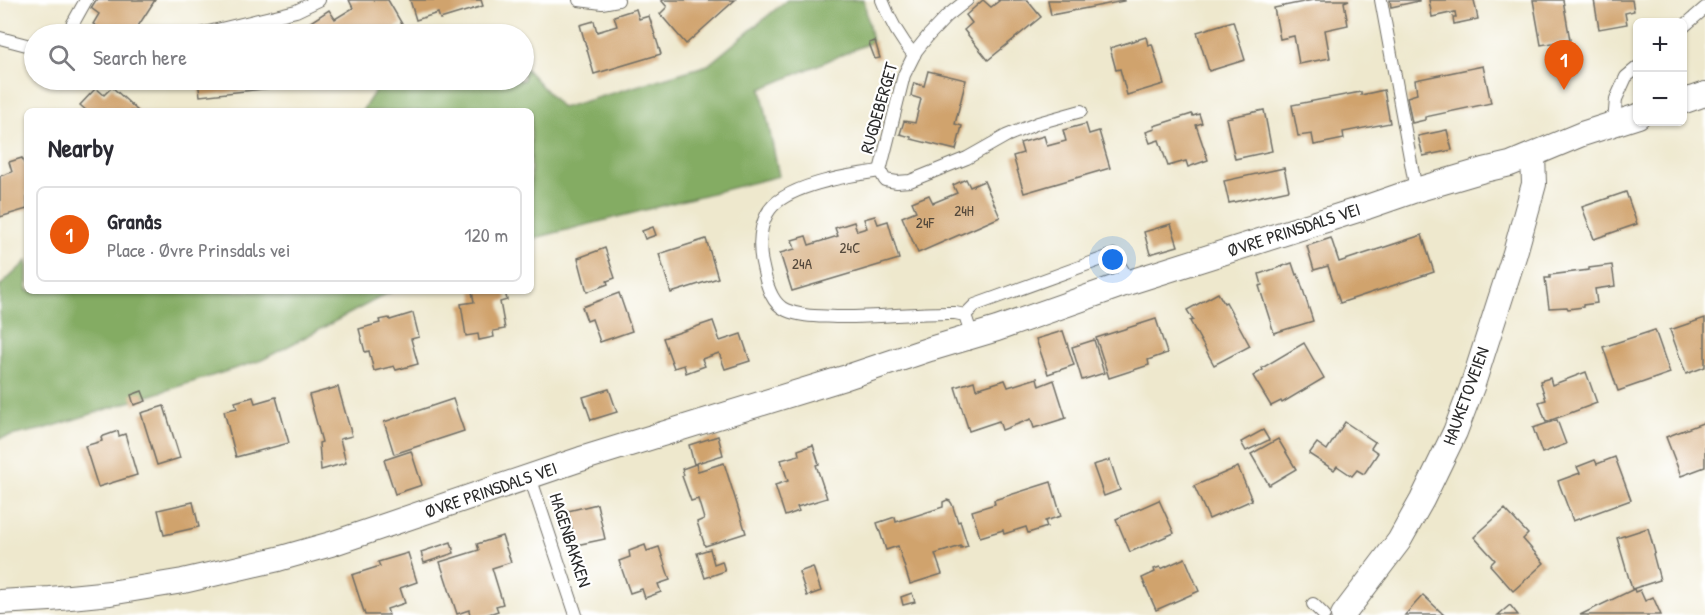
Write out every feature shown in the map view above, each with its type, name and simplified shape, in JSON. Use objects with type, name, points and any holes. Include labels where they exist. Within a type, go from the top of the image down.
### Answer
[{"type":"street","points":[[1687,101],[1705,94]]},
{"type":"street","name":"ØVRE PRINSDALS VEI","points":[[0,602],[110,593],[183,581],[331,544],[580,459],[844,378],[969,325],[997,329],[1130,282],[1356,211],[1416,189],[1510,164],[1582,134],[1633,117]]},
{"type":"street","name":"HAUKETOVEIEN","points":[[1343,615],[1398,541],[1422,500],[1455,432],[1472,387],[1532,194],[1533,155]]},
{"type":"lane","points":[[73,24],[86,0]]},
{"type":"lane","points":[[242,24],[296,11],[319,0]]},
{"type":"lane","points":[[579,0],[602,3],[618,0]]},
{"type":"lane","name":"RUGDEBERGET","points":[[882,0],[887,15],[901,40],[914,56]]},
{"type":"lane","name":"RUGDEBERGET","points":[[880,171],[904,75],[914,56],[935,29],[967,0]]},
{"type":"lane","points":[[1381,0],[1416,189]]},
{"type":"lane","points":[[1687,24],[1705,8]]},
{"type":"lane","points":[[0,38],[24,44]]},
{"type":"lane","points":[[1614,123],[1616,99],[1626,77],[1633,71]]},
{"type":"lane","points":[[880,171],[885,180],[910,181],[967,158],[1006,136],[1038,123],[1081,111]]},
{"type":"lane","name":"ØVRE PRINSDALS VEI","points":[[880,171],[838,178],[805,188],[780,200],[767,212],[760,248],[768,287],[775,301],[783,309],[796,314],[880,316],[945,313],[969,325]]},
{"type":"lane","name":"HAGENBAKKEN","points":[[530,477],[576,615]]},
{"type":"lane","points":[[1313,604],[1324,615]]},
{"type":"green space","points":[[787,0],[864,0],[872,42],[761,89],[779,176],[534,238],[534,108],[364,108],[375,91],[378,90],[534,90],[534,78],[562,108],[708,65]]},
{"type":"green space","points":[[24,264],[24,294],[386,294],[262,360],[44,429],[0,438],[0,286]]},
{"type":"building","points":[[96,0],[155,0],[139,24],[93,24],[99,14],[91,8]]},
{"type":"building","points":[[349,0],[388,0],[402,24],[309,23],[329,10],[335,19],[353,8]]},
{"type":"building","points":[[410,0],[481,0],[483,6],[440,19],[438,13],[416,20]]},
{"type":"building","points":[[661,0],[735,0],[686,44],[660,14],[667,7]]},
{"type":"building","points":[[983,0],[991,7],[998,0],[1027,0],[1041,17],[988,60],[964,30],[972,23],[966,15]]},
{"type":"building","points":[[1048,0],[1124,0],[1124,1],[1051,15]]},
{"type":"building","points":[[1313,0],[1349,0],[1344,2],[1348,25],[1325,30],[1330,58],[1299,64],[1294,36],[1280,39],[1274,8]]},
{"type":"building","points":[[1390,0],[1419,0],[1419,1],[1391,7]]},
{"type":"building","points":[[1429,0],[1474,0],[1478,19],[1454,24],[1455,12],[1432,17]]},
{"type":"building","points":[[1533,0],[1563,0],[1570,40],[1541,45]]},
{"type":"building","points":[[1594,0],[1632,0],[1634,11],[1625,13],[1627,24],[1599,29]]},
{"type":"building","points":[[636,9],[639,19],[649,16],[661,54],[594,74],[580,25],[594,21],[597,32],[617,26],[614,16]]},
{"type":"building","points":[[1233,21],[1245,60],[1209,71],[1197,32]]},
{"type":"building","points":[[1146,37],[1148,45],[1152,44],[1164,84],[1127,95],[1120,69],[1116,70],[1110,48]]},
{"type":"building","points":[[875,41],[880,58],[875,59],[869,43]]},
{"type":"building","points":[[1483,66],[1491,103],[1425,117],[1425,120],[1412,123],[1407,97],[1417,94],[1415,80]]},
{"type":"building","points":[[928,71],[966,80],[955,124],[962,126],[956,150],[900,134],[904,121],[915,123],[921,99],[911,96],[912,90],[914,83],[924,86]]},
{"type":"building","points":[[94,90],[98,90],[104,95],[109,90],[115,90],[135,108],[84,108],[80,105]]},
{"type":"building","points":[[199,90],[253,90],[200,96]]},
{"type":"building","points":[[1384,90],[1390,123],[1343,132],[1344,139],[1314,145],[1312,134],[1298,136],[1292,105]]},
{"type":"building","points":[[1264,110],[1272,151],[1235,159],[1226,118]]},
{"type":"building","points":[[1192,114],[1193,116],[1199,114],[1202,123],[1196,125],[1208,160],[1188,167],[1186,161],[1168,166],[1159,140],[1150,143],[1146,132],[1155,129],[1154,126]]},
{"type":"building","points":[[1086,124],[1089,134],[1099,131],[1110,168],[1024,193],[1013,156],[1023,153],[1020,143],[1044,136],[1047,146],[1066,141],[1063,130]]},
{"type":"building","points":[[1447,130],[1452,150],[1423,156],[1418,136]]},
{"type":"building","points":[[22,158],[24,163],[24,210],[0,217],[0,176],[12,172],[9,162]]},
{"type":"building","points":[[1284,168],[1289,190],[1229,203],[1224,181]]},
{"type":"building","points":[[966,179],[970,187],[984,181],[1000,217],[918,253],[902,217],[916,211],[912,202],[929,195],[933,203],[957,193],[953,185]]},
{"type":"building","points":[[1626,192],[1637,224],[1594,239],[1582,207]]},
{"type":"building","points":[[875,216],[878,224],[888,221],[899,259],[792,291],[780,253],[795,249],[792,240],[806,236],[809,245],[838,236],[835,228],[854,222],[857,231],[867,228],[864,219]]},
{"type":"building","points":[[1171,224],[1178,246],[1150,254],[1144,232]]},
{"type":"building","points":[[653,227],[656,235],[645,239],[642,231]]},
{"type":"building","points":[[1422,235],[1434,272],[1340,303],[1328,266],[1314,270],[1307,246],[1331,238],[1339,262]]},
{"type":"building","points":[[706,239],[718,278],[671,293],[659,254]]},
{"type":"building","points":[[605,248],[615,278],[607,281],[608,284],[587,292],[578,258]]},
{"type":"building","points":[[1292,263],[1296,275],[1298,274],[1313,321],[1274,333],[1259,286],[1262,285],[1259,274]]},
{"type":"building","points":[[1612,265],[1615,286],[1595,289],[1597,303],[1568,309],[1567,307],[1549,308],[1545,278],[1550,278],[1550,275]]},
{"type":"building","points":[[619,293],[632,331],[600,342],[592,319],[587,321],[582,307]]},
{"type":"building","points":[[1218,293],[1224,303],[1226,302],[1250,346],[1214,365],[1190,321],[1193,320],[1187,310]]},
{"type":"building","points":[[473,294],[506,294],[507,300],[500,302],[505,329],[493,331],[494,337],[479,340],[478,334],[466,336],[461,304],[474,302]]},
{"type":"building","points":[[413,313],[419,337],[411,339],[418,364],[396,370],[394,366],[374,371],[369,351],[365,352],[359,329],[380,323],[379,320],[389,318],[390,320]]},
{"type":"building","points":[[1705,318],[1705,367],[1686,374],[1670,330]]},
{"type":"building","points":[[1156,319],[1167,353],[1148,360],[1149,365],[1109,378],[1096,338]]},
{"type":"building","points":[[713,321],[720,341],[741,334],[750,361],[725,369],[719,353],[702,359],[705,366],[686,373],[684,365],[674,368],[663,338]]},
{"type":"building","points":[[1655,330],[1670,373],[1618,391],[1603,347]]},
{"type":"building","points":[[1063,331],[1074,365],[1048,374],[1036,339]]},
{"type":"building","points":[[1094,340],[1104,373],[1082,380],[1072,347]]},
{"type":"building","points":[[1304,343],[1324,378],[1282,403],[1281,401],[1271,406],[1253,376],[1263,370],[1262,368]]},
{"type":"building","points":[[1586,372],[1597,403],[1546,422],[1539,402],[1546,400],[1540,381],[1550,378],[1552,385]]},
{"type":"building","points":[[1037,378],[1039,386],[1054,380],[1066,418],[1034,428],[1031,419],[1002,430],[999,421],[969,431],[955,387],[974,381],[976,389],[1005,380],[1008,387]]},
{"type":"building","points":[[338,387],[352,436],[340,439],[346,463],[321,470],[319,443],[322,442],[309,395]]},
{"type":"building","points":[[609,389],[617,412],[591,420],[583,397]]},
{"type":"building","points":[[142,391],[146,401],[134,405],[131,395]]},
{"type":"building","points":[[253,397],[255,403],[276,397],[289,443],[236,457],[224,411],[237,408],[235,402]]},
{"type":"building","points":[[453,399],[464,431],[394,454],[384,422]]},
{"type":"building","points":[[164,406],[180,458],[157,465],[141,413]]},
{"type":"building","points":[[1557,420],[1566,444],[1542,453],[1533,428]]},
{"type":"building","points":[[1345,422],[1375,442],[1371,448],[1378,453],[1364,474],[1357,470],[1352,476],[1337,466],[1334,470],[1309,454],[1317,443],[1327,450]]},
{"type":"building","points":[[1705,422],[1705,467],[1681,476],[1666,437]]},
{"type":"building","points":[[1263,430],[1269,440],[1246,451],[1241,442]]},
{"type":"building","points":[[118,431],[119,436],[125,434],[137,475],[98,487],[85,446],[102,441],[101,437]]},
{"type":"building","points":[[718,436],[723,455],[694,464],[689,445]]},
{"type":"building","points":[[1278,439],[1296,469],[1269,485],[1251,454]]},
{"type":"building","points":[[813,445],[819,464],[816,465],[827,498],[797,507],[799,511],[785,516],[775,485],[788,481],[781,460],[799,455],[798,450]]},
{"type":"building","points":[[411,451],[422,485],[395,494],[384,460]]},
{"type":"building","points":[[1615,457],[1631,500],[1573,521],[1558,481],[1580,473],[1577,467],[1595,460],[1597,464]]},
{"type":"building","points":[[1110,460],[1120,490],[1104,496],[1093,465]]},
{"type":"building","points":[[724,463],[746,533],[705,546],[697,522],[704,519],[698,499],[691,501],[682,476],[684,475],[682,469],[696,464],[698,471]]},
{"type":"building","points":[[1238,467],[1252,500],[1209,519],[1194,486]]},
{"type":"building","points":[[1051,482],[1061,516],[1045,521],[1047,527],[1028,533],[1026,527],[1004,534],[1003,530],[980,537],[972,511],[995,504],[994,500]]},
{"type":"building","points":[[947,500],[952,504],[958,522],[960,521],[968,546],[935,554],[942,574],[910,584],[898,546],[886,550],[877,523],[895,517],[896,522],[943,507],[943,502]]},
{"type":"building","points":[[1159,500],[1174,533],[1130,552],[1116,519]]},
{"type":"building","points":[[193,502],[199,527],[164,535],[158,510]]},
{"type":"building","points":[[597,504],[605,539],[576,545],[568,511]]},
{"type":"building","points":[[1505,509],[1528,534],[1523,539],[1544,563],[1513,591],[1490,565],[1495,560],[1474,537]]},
{"type":"building","points":[[1648,528],[1660,580],[1632,589],[1617,538]]},
{"type":"building","points":[[502,536],[511,562],[492,568],[503,604],[496,606],[498,611],[486,615],[470,615],[469,610],[457,614],[440,562],[479,550],[477,544]]},
{"type":"building","points":[[451,542],[454,553],[424,563],[421,552]]},
{"type":"building","points":[[645,545],[647,551],[659,547],[670,580],[658,584],[661,592],[645,598],[642,589],[630,593],[619,561],[630,557],[629,551]]},
{"type":"building","points":[[710,549],[714,564],[722,561],[725,571],[705,578],[697,553]]},
{"type":"building","points":[[408,553],[417,582],[400,588],[405,603],[387,609],[389,615],[365,615],[352,575],[380,566],[378,562]]},
{"type":"building","points":[[1185,558],[1199,591],[1156,610],[1142,578],[1155,572],[1154,569],[1160,567],[1161,569]]},
{"type":"building","points":[[813,567],[821,591],[807,596],[799,572]]},
{"type":"building","points":[[1634,589],[1635,592],[1640,590],[1645,601],[1653,597],[1661,615],[1580,615]]},
{"type":"building","points":[[912,593],[915,602],[903,605],[901,597]]},
{"type":"building","points":[[1423,595],[1444,615],[1405,615]]},
{"type":"building","points":[[1510,605],[1518,615],[1498,615]]},
{"type":"place","name":"Granås","points":[[1564,90]]}]
